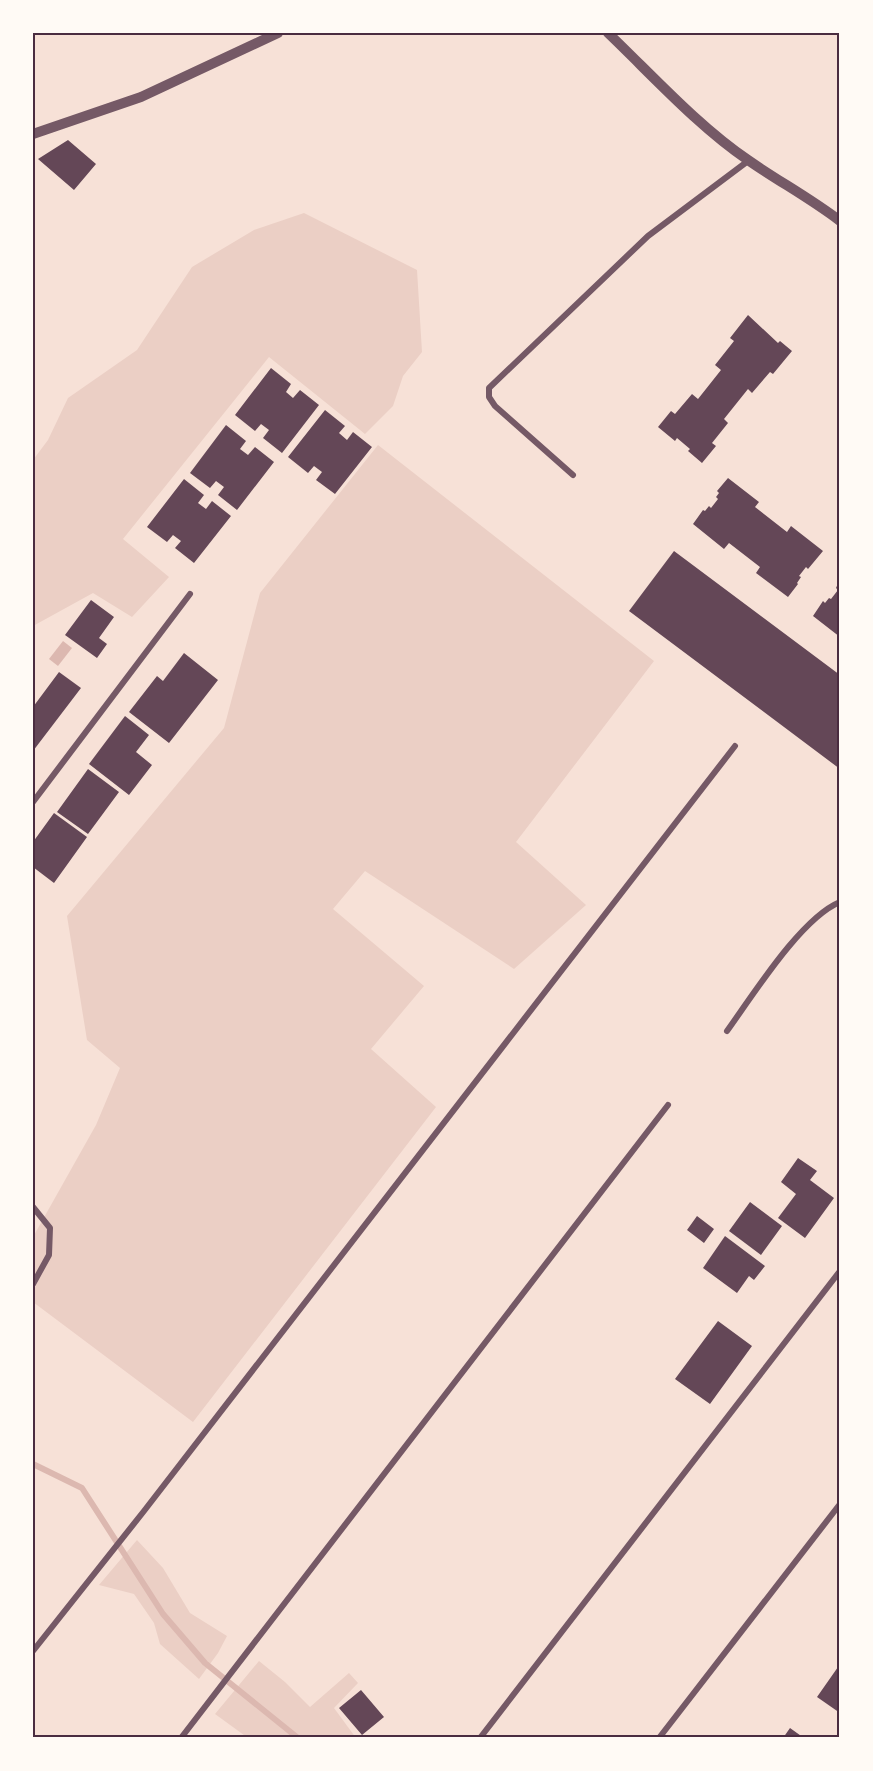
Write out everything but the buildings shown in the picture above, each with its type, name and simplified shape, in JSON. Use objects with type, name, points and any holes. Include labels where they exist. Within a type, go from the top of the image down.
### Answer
[{"type":"street","points":[[33,134],[141,97],[278,33]]},
{"type":"street","points":[[608,33],[722,141],[748,161],[812,199],[840,220]]},
{"type":"street","points":[[573,475],[495,406],[489,397],[489,388],[648,237],[748,161]]},
{"type":"street","points":[[33,802],[190,594]]},
{"type":"street","points":[[33,1651],[144,1511],[735,746]]},
{"type":"street","points":[[727,1031],[790,946],[817,916],[840,902]]},
{"type":"street","points":[[181,1738],[668,1105]]},
{"type":"street","points":[[33,1207],[50,1228],[49,1255],[33,1284]]},
{"type":"street","points":[[480,1738],[840,1271]]},
{"type":"street","points":[[659,1738],[840,1504]]},
{"type":"shaded area","points":[[304,213],[417,270],[422,352],[403,376],[393,406],[365,434],[269,357],[123,539],[169,577],[132,617],[93,593],[33,626],[33,460],[48,440],[68,398],[137,350],[192,267],[254,230]]},
{"type":"shaded area","points":[[378,445],[654,661],[516,842],[586,905],[514,969],[365,871],[333,909],[424,986],[371,1049],[436,1107],[193,1422],[33,1302],[33,1237],[96,1125],[120,1068],[87,1040],[67,916],[224,728],[260,593]]},
{"type":"shaded area","points":[[63,641],[72,648],[58,666],[49,659]]},
{"type":"shaded area","points":[[137,1540],[163,1568],[190,1613],[227,1636],[199,1679],[160,1644],[154,1623],[134,1594],[99,1585]]},
{"type":"shaded area","points":[[259,1661],[285,1682],[310,1707],[349,1673],[358,1683],[334,1708],[356,1738],[248,1738],[215,1714]]},
{"type":"waterway","points":[[33,1464],[82,1488],[163,1614],[205,1663],[298,1738]]}]
